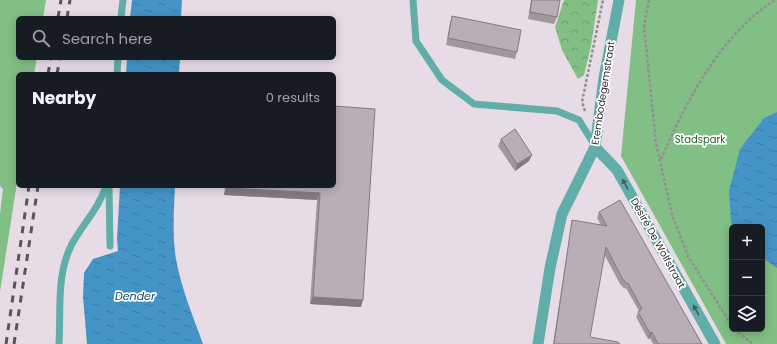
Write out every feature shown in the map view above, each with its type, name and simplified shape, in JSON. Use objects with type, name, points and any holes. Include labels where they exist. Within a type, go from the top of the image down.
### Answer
[{"type":"street","name":"Erembodegemstraat","points":[[538,344],[550,268],[562,214],[595,147],[604,78],[619,0]]},
{"type":"street","name":"Désiré De Wolfstraat","points":[[595,147],[617,170],[715,344]]},
{"type":"lane","points":[[121,16],[123,0]]},
{"type":"lane","points":[[413,0],[416,41],[442,80],[474,104],[557,111],[579,120],[595,147]]},
{"type":"lane","points":[[117,72],[118,60]]},
{"type":"lane","points":[[59,344],[61,278],[67,256],[72,244],[102,198],[105,188]]},
{"type":"lane","points":[[109,188],[110,246]]},
{"type":"path","points":[[649,0],[644,26],[656,143],[672,215],[688,256],[729,321]]},
{"type":"path","points":[[661,160],[677,123],[712,62],[746,24],[775,0]]},
{"type":"path","points":[[738,332],[753,344]]},
{"type":"green space","points":[[0,0],[46,0],[43,16],[16,16],[16,60],[37,60],[34,72],[16,72],[16,188],[0,292],[0,214],[3,189],[0,186]]},
{"type":"green space","points":[[564,0],[598,0],[591,46],[584,75],[578,79],[562,50],[555,27]]},
{"type":"green space","name":"Stadspark","points":[[636,0],[777,0],[777,344],[726,344],[621,156]]},
{"type":"water","points":[[132,0],[182,0],[181,16],[130,16]]},
{"type":"water","points":[[127,60],[180,60],[179,72],[126,72]]},
{"type":"water","points":[[777,112],[777,268],[765,259],[765,224],[732,224],[731,222],[729,191],[740,149],[764,118]]},
{"type":"water","name":"Dender","points":[[120,188],[175,188],[174,232],[176,259],[184,291],[203,344],[87,344],[83,297],[84,273],[93,259],[118,251],[117,239]]},
{"type":"building","points":[[532,0],[560,0],[557,17],[530,12]]},
{"type":"building","points":[[452,16],[521,30],[517,52],[448,38]]},
{"type":"building","points":[[336,106],[375,109],[363,300],[313,297],[320,193],[226,188],[336,188]]},
{"type":"building","points":[[515,129],[532,155],[517,164],[501,139]]},
{"type":"building","points":[[620,200],[702,344],[658,344],[652,332],[650,333],[638,312],[642,309],[628,283],[627,284],[622,278],[606,247],[590,337],[618,342],[620,344],[554,344],[572,220],[607,226],[599,212]]},
{"type":"railway","points":[[58,16],[61,0]]},
{"type":"railway","points":[[67,16],[70,0]]},
{"type":"railway","points":[[48,72],[51,60]]},
{"type":"railway","points":[[57,72],[60,60]]},
{"type":"railway","points":[[6,344],[29,188]]},
{"type":"railway","points":[[14,344],[38,188]]}]
